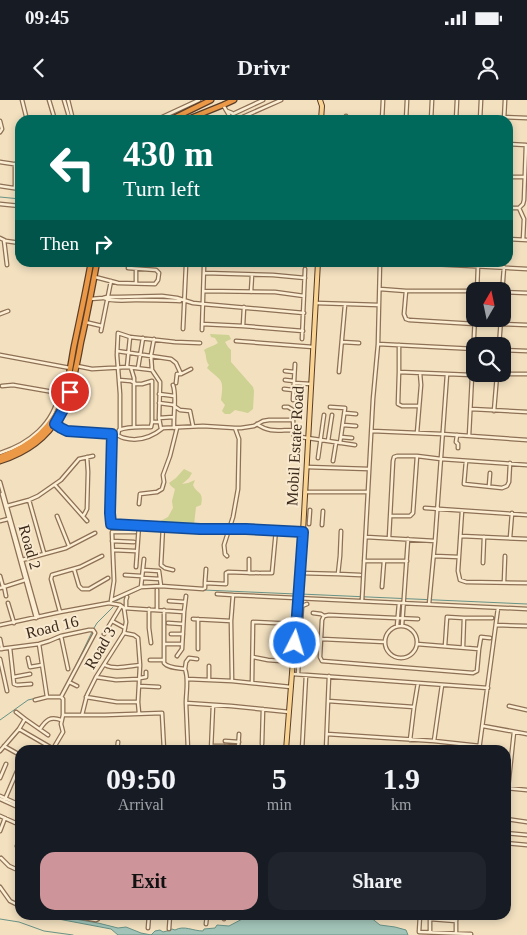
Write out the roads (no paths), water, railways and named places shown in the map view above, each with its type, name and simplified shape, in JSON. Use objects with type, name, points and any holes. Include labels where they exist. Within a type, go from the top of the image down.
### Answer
[{"type":"highway","points":[[193,115],[228,100]]},
{"type":"highway","points":[[198,115],[234,100]]},
{"type":"highway","points":[[182,115],[211,101]]},
{"type":"highway","points":[[0,461],[11,458],[34,446],[55,424],[65,406],[70,368],[90,267]]},
{"type":"highway","points":[[0,457],[31,442],[44,431],[57,413],[77,366],[96,267]]},
{"type":"main road","points":[[320,100],[321,115]]},
{"type":"main road","name":"Mobil Estate Road","points":[[286,745],[303,532],[318,267]]},
{"type":"street","points":[[22,100],[26,115]]},
{"type":"street","points":[[49,100],[53,115]]},
{"type":"street","points":[[66,100],[70,115]]},
{"type":"street","points":[[169,114],[199,100]]},
{"type":"street","points":[[226,111],[233,114],[262,100],[264,108]]},
{"type":"street","points":[[244,108],[247,115],[281,100]]},
{"type":"street","points":[[382,115],[383,100]]},
{"type":"street","points":[[406,115],[407,100]]},
{"type":"street","points":[[431,115],[432,100]]},
{"type":"street","points":[[456,100],[456,115]]},
{"type":"street","points":[[480,115],[481,100]]},
{"type":"street","points":[[504,115],[505,100]]},
{"type":"street","points":[[223,105],[230,115]]},
{"type":"street","points":[[513,119],[527,118]]},
{"type":"street","points":[[0,121],[2,129],[0,132]]},
{"type":"street","points":[[513,144],[526,145],[524,200],[520,208]]},
{"type":"street","points":[[0,162],[15,164],[15,188],[0,186]]},
{"type":"street","points":[[513,177],[525,177]]},
{"type":"street","points":[[0,204],[15,206]]},
{"type":"street","points":[[513,208],[520,208]]},
{"type":"street","points":[[520,208],[524,216],[523,240]]},
{"type":"street","points":[[0,238],[15,242]]},
{"type":"street","points":[[513,239],[527,240]]},
{"type":"street","points":[[4,240],[8,265]]},
{"type":"street","points":[[183,329],[186,267]]},
{"type":"street","points":[[202,330],[204,267]]},
{"type":"street","points":[[362,600],[373,399],[378,344],[380,267]]},
{"type":"street","points":[[477,282],[478,267]]},
{"type":"street","points":[[503,282],[504,267],[527,269]]},
{"type":"street","points":[[94,277],[118,283],[155,284],[158,280],[159,273],[156,270],[128,268]]},
{"type":"street","points":[[136,269],[136,283]]},
{"type":"street","points":[[302,339],[305,269]]},
{"type":"street","points":[[204,273],[305,278]]},
{"type":"street","points":[[251,292],[252,275]]},
{"type":"street","points":[[101,331],[106,298],[111,281]]},
{"type":"street","points":[[380,289],[466,291]]},
{"type":"street","points":[[204,291],[275,292],[304,296]]},
{"type":"street","points":[[406,291],[404,314],[406,319],[466,324]]},
{"type":"street","points":[[511,293],[527,293]]},
{"type":"street","points":[[90,299],[142,298],[304,313]]},
{"type":"street","points":[[316,302],[379,306]]},
{"type":"street","points":[[339,372],[344,305]]},
{"type":"street","points":[[243,326],[244,308]]},
{"type":"street","points":[[0,314],[8,311]]},
{"type":"street","points":[[85,322],[102,326]]},
{"type":"street","points":[[202,324],[303,331]]},
{"type":"street","points":[[511,324],[527,325]]},
{"type":"street","points":[[118,435],[120,429],[120,394],[117,351],[118,334],[130,337],[200,343]]},
{"type":"street","points":[[127,367],[130,337]]},
{"type":"street","points":[[138,369],[143,338]]},
{"type":"street","points":[[154,339],[151,356],[152,370],[160,382],[159,422],[161,429]]},
{"type":"street","points":[[236,341],[313,347]]},
{"type":"street","points":[[342,342],[359,343]]},
{"type":"street","points":[[378,344],[466,349]]},
{"type":"street","points":[[399,345],[398,403],[402,406],[419,406]]},
{"type":"street","points":[[511,350],[527,351]]},
{"type":"street","points":[[117,351],[171,359],[176,363],[181,374]]},
{"type":"street","points":[[0,355],[70,368]]},
{"type":"street","points":[[293,400],[295,364]]},
{"type":"street","points":[[77,366],[92,369],[127,367],[152,370]]},
{"type":"street","points":[[131,368],[134,378],[134,427]]},
{"type":"street","points":[[139,504],[140,494],[157,492],[162,489],[163,475],[170,456],[175,428],[173,417],[174,384],[177,374],[191,369]]},
{"type":"street","points":[[285,372],[294,372]]},
{"type":"street","points":[[399,372],[466,375]]},
{"type":"street","points":[[417,433],[421,385],[420,372]]},
{"type":"street","points":[[429,605],[436,541],[447,374]]},
{"type":"street","points":[[511,374],[527,374]]},
{"type":"street","points":[[119,380],[142,384],[152,381],[152,422],[150,428],[134,427],[120,429]]},
{"type":"street","points":[[285,380],[311,384]]},
{"type":"street","points":[[469,436],[472,382]]},
{"type":"street","points":[[494,411],[496,382]]},
{"type":"street","points":[[2,386],[13,385],[59,393]]},
{"type":"street","points":[[0,453],[13,449],[29,439],[44,426],[55,409],[61,389],[68,388]]},
{"type":"street","points":[[284,389],[293,390]]},
{"type":"street","points":[[159,394],[174,396]]},
{"type":"street","points":[[159,403],[174,405],[180,410],[190,411],[193,426]]},
{"type":"street","points":[[284,406],[293,410],[294,436],[355,445]]},
{"type":"street","points":[[330,406],[345,408],[340,443]]},
{"type":"street","points":[[471,409],[527,412]]},
{"type":"street","points":[[345,413],[356,414]]},
{"type":"street","points":[[328,442],[332,415]]},
{"type":"street","points":[[318,458],[324,416]]},
{"type":"street","points":[[159,418],[173,417]]},
{"type":"street","points":[[55,424],[67,431],[112,434],[124,438],[145,438],[159,432],[161,429],[193,426],[235,428],[248,427],[269,420],[293,420]]},
{"type":"street","points":[[152,422],[159,422]]},
{"type":"street","points":[[257,424],[263,429],[269,430],[293,430]]},
{"type":"street","points":[[343,425],[356,426]]},
{"type":"street","points":[[227,556],[224,546],[233,517],[238,489],[239,440],[235,428]]},
{"type":"street","points":[[372,431],[527,440]]},
{"type":"street","points":[[112,434],[110,522],[113,525],[303,532]]},
{"type":"street","points":[[457,435],[456,442],[458,448]]},
{"type":"street","points":[[341,437],[352,438]]},
{"type":"street","points":[[333,462],[336,442]]},
{"type":"street","points":[[7,506],[38,496],[54,485],[79,459],[93,456]]},
{"type":"street","points":[[390,516],[410,516],[414,513],[417,456]]},
{"type":"street","points":[[389,538],[394,457],[417,456],[441,460],[527,465]]},
{"type":"street","points":[[83,516],[87,508],[87,457]]},
{"type":"street","points":[[466,461],[464,484],[502,488],[507,486],[510,463]]},
{"type":"street","points":[[307,467],[369,468]]},
{"type":"street","points":[[489,486],[490,473]]},
{"type":"street","name":"Road 2","points":[[0,482],[9,518]]},
{"type":"street","points":[[54,485],[87,521]]},
{"type":"street","name":"Road 2","points":[[0,488],[37,618]]},
{"type":"street","points":[[305,492],[368,492]]},
{"type":"street","points":[[29,500],[44,553]]},
{"type":"street","points":[[425,508],[527,514]]},
{"type":"street","points":[[309,524],[310,510]]},
{"type":"street","points":[[322,525],[323,510]]},
{"type":"street","points":[[462,511],[458,576],[460,580],[466,582],[527,583]]},
{"type":"street","points":[[510,538],[512,514]]},
{"type":"street","points":[[57,516],[70,546]]},
{"type":"street","points":[[0,521],[9,518]]},
{"type":"street","points":[[136,567],[139,525]]},
{"type":"street","points":[[163,526],[161,565],[173,570]]},
{"type":"street","points":[[205,583],[225,584],[228,572],[271,574],[276,530]]},
{"type":"street","points":[[110,602],[114,582],[111,533],[113,531],[135,532]]},
{"type":"street","points":[[338,574],[341,531]]},
{"type":"street","points":[[21,561],[44,553],[57,551],[95,533]]},
{"type":"street","points":[[461,536],[527,539]]},
{"type":"street","points":[[366,537],[436,541]]},
{"type":"street","points":[[483,563],[484,537]]},
{"type":"street","points":[[397,626],[404,603],[408,539]]},
{"type":"street","points":[[112,541],[134,542]]},
{"type":"street","points":[[113,550],[135,551]]},
{"type":"street","points":[[60,612],[51,576],[86,565],[102,556]]},
{"type":"street","points":[[434,556],[459,557]]},
{"type":"street","points":[[504,582],[505,556]]},
{"type":"street","points":[[141,587],[144,559]]},
{"type":"street","points":[[249,559],[249,573]]},
{"type":"street","points":[[364,561],[407,561]]},
{"type":"street","points":[[382,587],[384,561]]},
{"type":"street","points":[[74,569],[79,586],[82,589],[89,588],[108,578]]},
{"type":"street","points":[[110,602],[141,587],[161,586],[203,589],[205,588],[206,569]]},
{"type":"street","points":[[143,570],[159,571],[161,586]]},
{"type":"street","points":[[300,573],[360,575]]},
{"type":"street","points":[[0,576],[6,596]]},
{"type":"street","points":[[125,576],[161,579]]},
{"type":"street","points":[[2,587],[26,580]]},
{"type":"street","points":[[157,590],[157,610]]},
{"type":"street","points":[[217,594],[298,595],[429,605],[527,609]]},
{"type":"street","points":[[232,681],[231,621],[234,595]]},
{"type":"street","points":[[178,656],[182,650],[186,596]]},
{"type":"street","points":[[104,634],[124,607],[127,597]]},
{"type":"street","points":[[169,601],[185,602]]},
{"type":"street","name":"Road 3","points":[[0,625],[110,602],[124,607],[126,615],[124,633],[96,677],[86,698],[82,715]]},
{"type":"street","points":[[8,603],[14,623]]},
{"type":"street","points":[[399,603],[402,626]]},
{"type":"street","points":[[298,674],[302,606],[307,604]]},
{"type":"street","points":[[124,607],[184,612]]},
{"type":"street","points":[[480,745],[498,607]]},
{"type":"street","points":[[149,609],[151,643]]},
{"type":"street","points":[[164,610],[165,665],[185,669]]},
{"type":"street","points":[[314,613],[324,616],[418,619]]},
{"type":"street","points":[[324,616],[322,620],[320,657],[322,661],[473,673],[477,671],[482,637],[490,638]]},
{"type":"street","points":[[445,646],[447,617],[492,618]]},
{"type":"street","points":[[463,648],[464,618]]},
{"type":"street","points":[[193,619],[231,621]]},
{"type":"street","points":[[198,619],[198,649]]},
{"type":"street","points":[[112,621],[125,628]]},
{"type":"street","points":[[252,683],[253,622],[296,624]]},
{"type":"street","points":[[168,623],[184,624]]},
{"type":"street","points":[[496,625],[527,626]]},
{"type":"street","points":[[402,626],[412,630],[417,644],[413,654],[401,659],[388,653],[385,642],[391,629],[402,626]]},
{"type":"street","name":"Road 16","points":[[1,649],[38,644],[61,636],[93,630],[95,633],[61,697]]},
{"type":"street","points":[[124,633],[138,638],[140,665],[139,713]]},
{"type":"street","points":[[170,634],[183,634]]},
{"type":"street","points":[[61,636],[68,669]]},
{"type":"street","points":[[322,639],[385,642]]},
{"type":"street","points":[[0,640],[1,649]]},
{"type":"street","points":[[38,644],[47,697]]},
{"type":"street","points":[[166,644],[182,644]]},
{"type":"street","points":[[417,644],[479,649]]},
{"type":"street","points":[[10,648],[15,685],[31,684]]},
{"type":"street","points":[[253,657],[293,662]]},
{"type":"street","points":[[28,658],[30,667],[42,666]]},
{"type":"street","points":[[188,745],[187,672],[185,669],[189,658],[197,659]]},
{"type":"street","points":[[0,659],[7,691]]},
{"type":"street","points":[[150,660],[164,660]]},
{"type":"street","points":[[104,665],[116,668],[140,665]]},
{"type":"street","points":[[209,666],[209,680]]},
{"type":"street","points":[[96,677],[107,680],[139,679],[146,677],[146,672]]},
{"type":"street","points":[[14,677],[30,674]]},
{"type":"street","points":[[292,674],[488,688]]},
{"type":"street","points":[[302,745],[306,675]]},
{"type":"street","points":[[326,745],[329,676]]},
{"type":"street","points":[[187,679],[291,687]]},
{"type":"street","points":[[69,682],[77,686]]},
{"type":"street","points":[[410,740],[418,683]]},
{"type":"street","points":[[434,742],[442,684]]},
{"type":"street","points":[[139,686],[159,687]]},
{"type":"street","points":[[34,700],[47,697],[61,697],[62,699],[63,732],[54,745]]},
{"type":"street","points":[[86,698],[117,702],[138,702]]},
{"type":"street","points":[[328,701],[414,707]]},
{"type":"street","points":[[186,703],[288,712]]},
{"type":"street","points":[[212,745],[213,705]]},
{"type":"street","points":[[509,706],[527,710]]},
{"type":"street","points":[[262,744],[263,709]]},
{"type":"street","points":[[16,712],[48,734]]},
{"type":"street","points":[[63,715],[162,713],[164,745]]},
{"type":"street","points":[[0,752],[25,719]]},
{"type":"street","points":[[40,729],[49,719],[62,720]]},
{"type":"street","points":[[483,726],[527,734]]},
{"type":"street","points":[[19,729],[47,745]]},
{"type":"street","points":[[511,756],[514,732]]},
{"type":"street","points":[[239,734],[239,745]]},
{"type":"street","points":[[327,734],[469,745]]},
{"type":"street","points":[[225,741],[239,742]]},
{"type":"street","points":[[4,746],[15,752]]},
{"type":"street","points":[[0,778],[6,764]]},
{"type":"street","points":[[5,799],[15,776]]},
{"type":"street","points":[[511,788],[527,790]]},
{"type":"street","points":[[0,798],[15,804]]},
{"type":"street","points":[[0,798],[15,804]]},
{"type":"street","points":[[0,816],[15,822]]},
{"type":"street","points":[[0,831],[6,818]]},
{"type":"street","points":[[511,820],[527,822]]},
{"type":"street","points":[[511,834],[527,836]]},
{"type":"street","points":[[511,843],[527,845]]},
{"type":"street","points":[[2,858],[9,866],[15,869]]},
{"type":"street","points":[[0,887],[10,901],[15,903]]},
{"type":"street","points":[[148,928],[149,920]]},
{"type":"street","points":[[169,928],[170,920]]},
{"type":"street","points":[[206,920],[206,924]]},
{"type":"street","points":[[420,920],[419,932],[472,934]]},
{"type":"street","points":[[430,920],[430,932]]},
{"type":"street","points":[[443,920],[456,921],[456,934]]},
{"type":"water","points":[[63,920],[81,920],[118,928],[126,927],[151,935],[118,935],[111,929]]},
{"type":"water","points":[[240,920],[374,920],[380,925],[406,930],[408,935],[151,935],[155,931],[160,930],[163,932],[185,928],[203,931],[204,929],[215,928],[217,925],[229,926]]},
{"type":"waterway","points":[[0,197],[15,198]]},
{"type":"waterway","points":[[116,601],[142,588]]},
{"type":"waterway","points":[[203,590],[296,594]]},
{"type":"waterway","points":[[300,594],[527,604]]},
{"type":"waterway","points":[[94,628],[113,607]]},
{"type":"waterway","points":[[65,688],[92,632]]},
{"type":"waterway","points":[[0,720],[28,700],[45,696]]},
{"type":"waterway","points":[[0,919],[19,922],[44,931],[73,935]]}]
